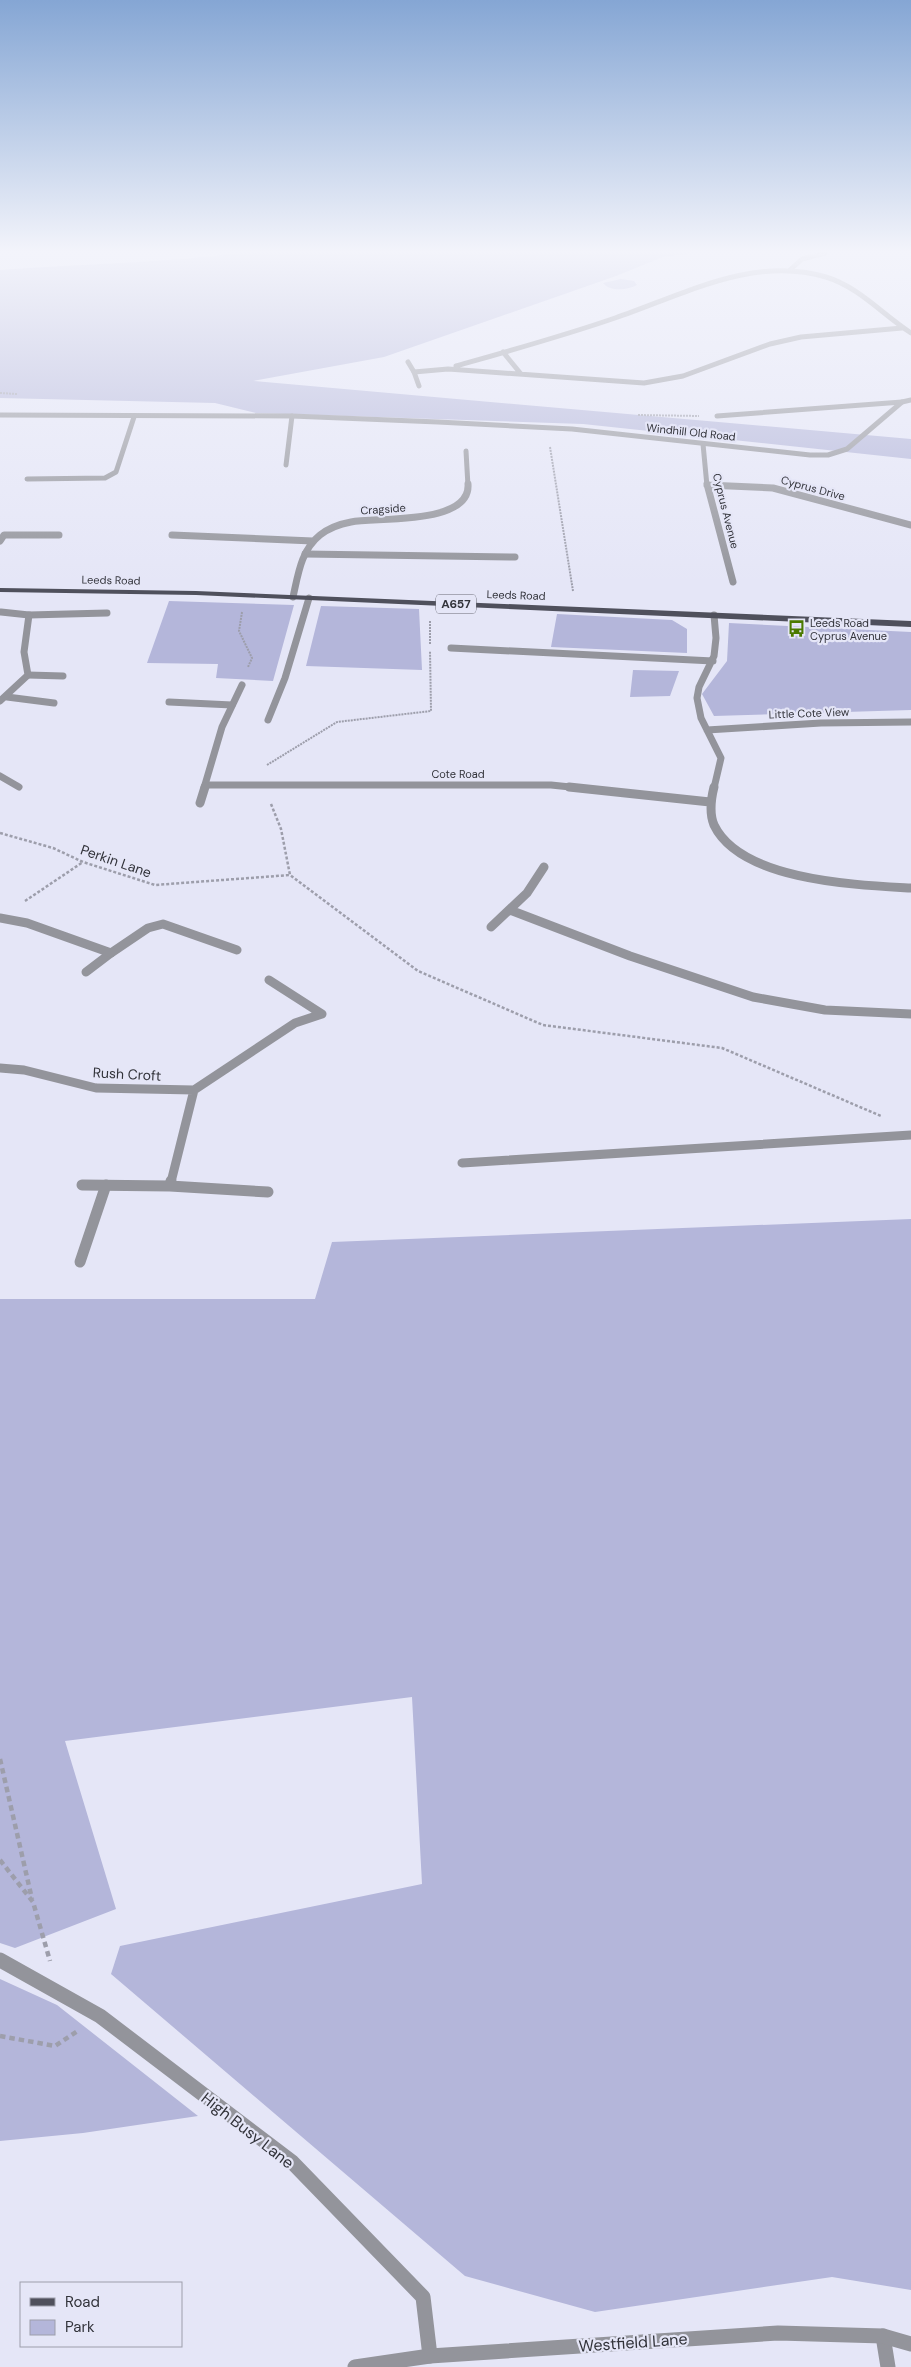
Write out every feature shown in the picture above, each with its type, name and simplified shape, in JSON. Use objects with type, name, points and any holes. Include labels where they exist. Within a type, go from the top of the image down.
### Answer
[{"type":"main road","name":"Leeds Road","points":[[0,590],[245,595],[911,624]]},
{"type":"street","points":[[409,363],[419,386]]},
{"type":"street","points":[[448,369],[466,363]]},
{"type":"street","points":[[512,363],[521,374]]},
{"type":"street","points":[[414,372],[448,369],[594,381],[644,382],[683,376],[717,363]]},
{"type":"street","name":"Windhill Old Road","points":[[0,415],[134,417],[292,416],[548,428],[810,455],[828,455],[846,449],[902,402],[911,400]]},
{"type":"street","points":[[717,416],[902,402]]},
{"type":"street","points":[[286,465],[292,416]]},
{"type":"street","points":[[27,479],[105,478],[112,475],[116,472],[134,417]]},
{"type":"street","name":"Cyprus Avenue","points":[[703,444],[707,485],[733,582]]},
{"type":"street","name":"Cragside","points":[[293,597],[306,554],[313,541],[328,530],[346,523],[368,519],[418,517],[452,509],[465,500],[469,492],[466,451]]},
{"type":"street","name":"Cyprus Drive","points":[[707,485],[773,488],[911,524]]},
{"type":"street","points":[[0,541],[4,535],[59,534]]},
{"type":"street","points":[[172,535],[313,541]]},
{"type":"street","points":[[306,554],[515,557]]},
{"type":"street","points":[[268,720],[286,678],[309,598]]},
{"type":"street","points":[[0,612],[29,615],[106,613]]},
{"type":"street","points":[[28,675],[24,652],[29,615]]},
{"type":"street","points":[[714,615],[716,645],[713,661],[698,688],[697,702],[700,716],[721,758],[710,802],[714,824],[728,843],[765,865],[796,875],[830,881],[911,888]]},
{"type":"street","points":[[451,648],[713,661]]},
{"type":"street","points":[[3,699],[28,675],[63,676]]},
{"type":"street","points":[[200,803],[222,727],[242,684]]},
{"type":"street","points":[[3,699],[54,703]]},
{"type":"street","points":[[169,702],[232,705]]},
{"type":"street","name":"Little Cote View","points":[[708,730],[821,723],[911,722]]},
{"type":"street","points":[[0,776],[20,787]]},
{"type":"street","name":"Cote Road","points":[[205,785],[551,785],[710,802]]},
{"type":"street","points":[[491,927],[533,887],[544,867]]},
{"type":"street","points":[[510,910],[666,969],[753,997],[825,1010],[865,1014],[911,1014]]},
{"type":"street","points":[[0,918],[27,922],[111,953]]},
{"type":"street","points":[[86,972],[148,928],[163,924],[237,950]]},
{"type":"street","points":[[170,1186],[194,1090],[295,1023],[322,1014],[269,980]]},
{"type":"street","name":"Rush Croft","points":[[0,1068],[24,1070],[96,1088],[194,1090]]},
{"type":"street","points":[[462,1163],[911,1135]]},
{"type":"street","points":[[82,1185],[170,1186],[268,1192]]},
{"type":"street","points":[[80,1262],[106,1186]]},
{"type":"street","name":"High Busy Lane","points":[[0,1960],[100,2016],[292,2162],[423,2297],[430,2356]]},
{"type":"street","name":"Westfield Lane","points":[[355,2367],[430,2356],[778,2333],[883,2336],[911,2344]]},
{"type":"street","points":[[883,2336],[888,2367]]},
{"type":"path","points":[[548,428],[576,609]]},
{"type":"path","points":[[242,684],[252,658],[239,630],[245,595]]},
{"type":"path","name":"Perkin Lane","points":[[0,833],[53,848],[83,862],[155,885],[290,875]]},
{"type":"path","points":[[0,918],[83,862]]},
{"type":"path","points":[[0,1759],[33,1902],[60,1993]]},
{"type":"path","points":[[0,1860],[33,1902]]},
{"type":"path","points":[[0,2036],[55,2046],[100,2016]]},
{"type":"green space","points":[[0,363],[349,363],[253,381],[911,439],[911,459],[583,424],[256,413],[215,403],[0,398]]},
{"type":"green space","points":[[169,601],[294,605],[273,681],[216,678],[218,664],[147,663]]},
{"type":"green space","points":[[321,606],[419,609],[422,670],[306,666]]},
{"type":"green space","points":[[557,614],[672,620],[687,629],[687,653],[551,647]]},
{"type":"green space","points":[[729,623],[911,632],[911,710],[714,716],[702,694],[727,661]]},
{"type":"green space","points":[[633,670],[679,671],[670,696],[630,697]]},
{"type":"green space","points":[[911,1219],[911,2290],[832,2277],[595,2312],[465,2276],[111,1974],[120,1946],[422,1884],[412,1697],[65,1741],[116,1909],[15,1948],[0,1943],[0,1299],[315,1299],[332,1242]]},
{"type":"green space","points":[[0,1979],[57,2005],[198,2116],[83,2133],[0,2141]]},
{"type":"place","name":"Leeds Road Cyprus Avenue","points":[[796,629]]}]
